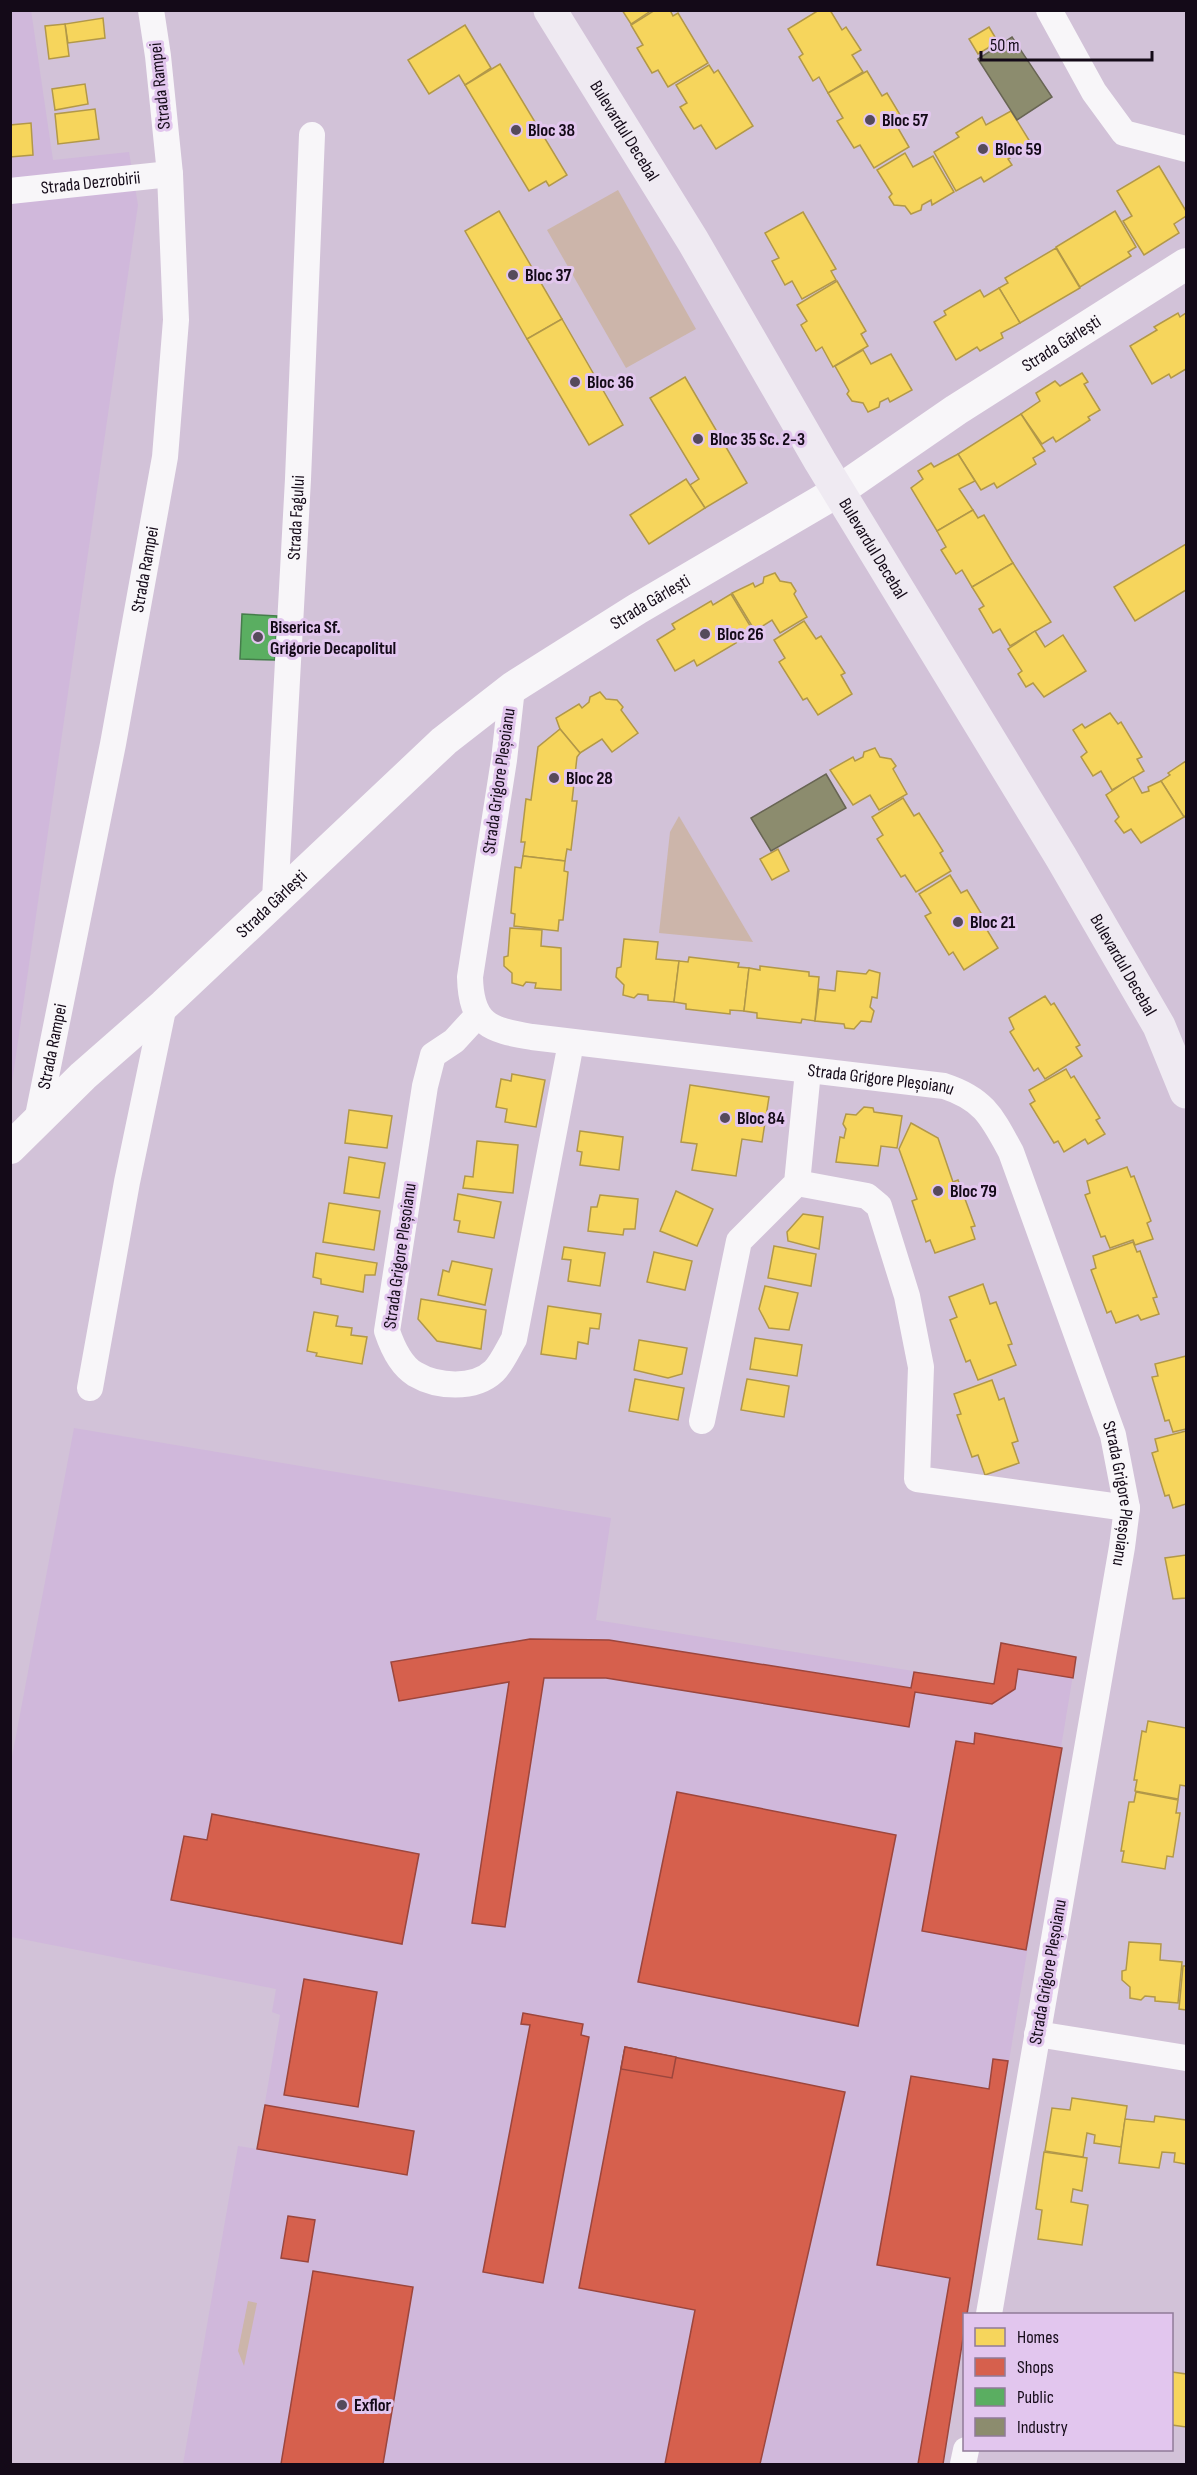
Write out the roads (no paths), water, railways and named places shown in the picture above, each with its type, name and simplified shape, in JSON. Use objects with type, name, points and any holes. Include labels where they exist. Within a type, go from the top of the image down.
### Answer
[{"type":"main road","name":"Bulevardul Decebal","points":[[550,10],[693,241],[820,461],[840,490],[1153,1016],[1186,1092]]},
{"type":"street","name":"Strada Rampei","points":[[37,1121],[117,721],[165,457],[176,320],[170,174],[151,10]]},
{"type":"street","points":[[1049,10],[1094,92],[1124,132],[1186,149]]},
{"type":"street","name":"Strada Fagului","points":[[275,899],[293,574],[312,135]]},
{"type":"street","name":"Strada Dezrobirii","points":[[10,191],[170,174]]},
{"type":"street","name":"Strada Gârlești","points":[[10,1148],[83,1076],[164,1005],[444,741],[512,688],[627,615],[840,490],[956,410],[1186,264]]},
{"type":"street","name":"Strada Grigore Pleșoianu","points":[[512,688],[504,760],[470,977],[471,998],[477,1016],[499,1032],[571,1043],[944,1086],[966,1093],[992,1116],[1011,1152],[1092,1371],[1113,1435],[1127,1509],[1113,1606],[988,2313]]},
{"type":"street","points":[[90,1388],[124,1194],[164,1005]]},
{"type":"street","name":"Strada Grigore Pleșoianu","points":[[477,1016],[454,1041],[434,1055],[425,1086],[387,1331],[393,1350],[413,1373],[440,1383],[475,1383],[495,1371],[514,1339],[571,1043]]},
{"type":"street","points":[[702,1420],[739,1241],[797,1183],[808,1071]]},
{"type":"street","points":[[797,1183],[867,1196],[879,1206],[907,1296],[921,1367],[917,1479],[1127,1509]]},
{"type":"street","points":[[1037,2034],[1186,2058]]},
{"type":"place","name":"Bloc 57","points":[[870,120]]},
{"type":"place","name":"Bloc 38","points":[[516,130]]},
{"type":"place","name":"Bloc 59","points":[[983,149]]},
{"type":"place","name":"Bloc 37","points":[[513,275]]},
{"type":"place","name":"Bloc 36","points":[[575,382]]},
{"type":"place","name":"Bloc 35 Sc. 2-3","points":[[698,439]]},
{"type":"place","name":"Bloc 26","points":[[705,634]]},
{"type":"place","name":"Biserica Sf. Grigorie Decapolitul","points":[[258,637]]},
{"type":"place","name":"Bloc 28","points":[[554,778]]},
{"type":"place","name":"Bloc 21","points":[[958,922]]},
{"type":"place","name":"Bloc 84","points":[[725,1118]]},
{"type":"place","name":"Bloc 79","points":[[938,1191]]},
{"type":"place","name":"Exflor","points":[[342,2405]]}]
